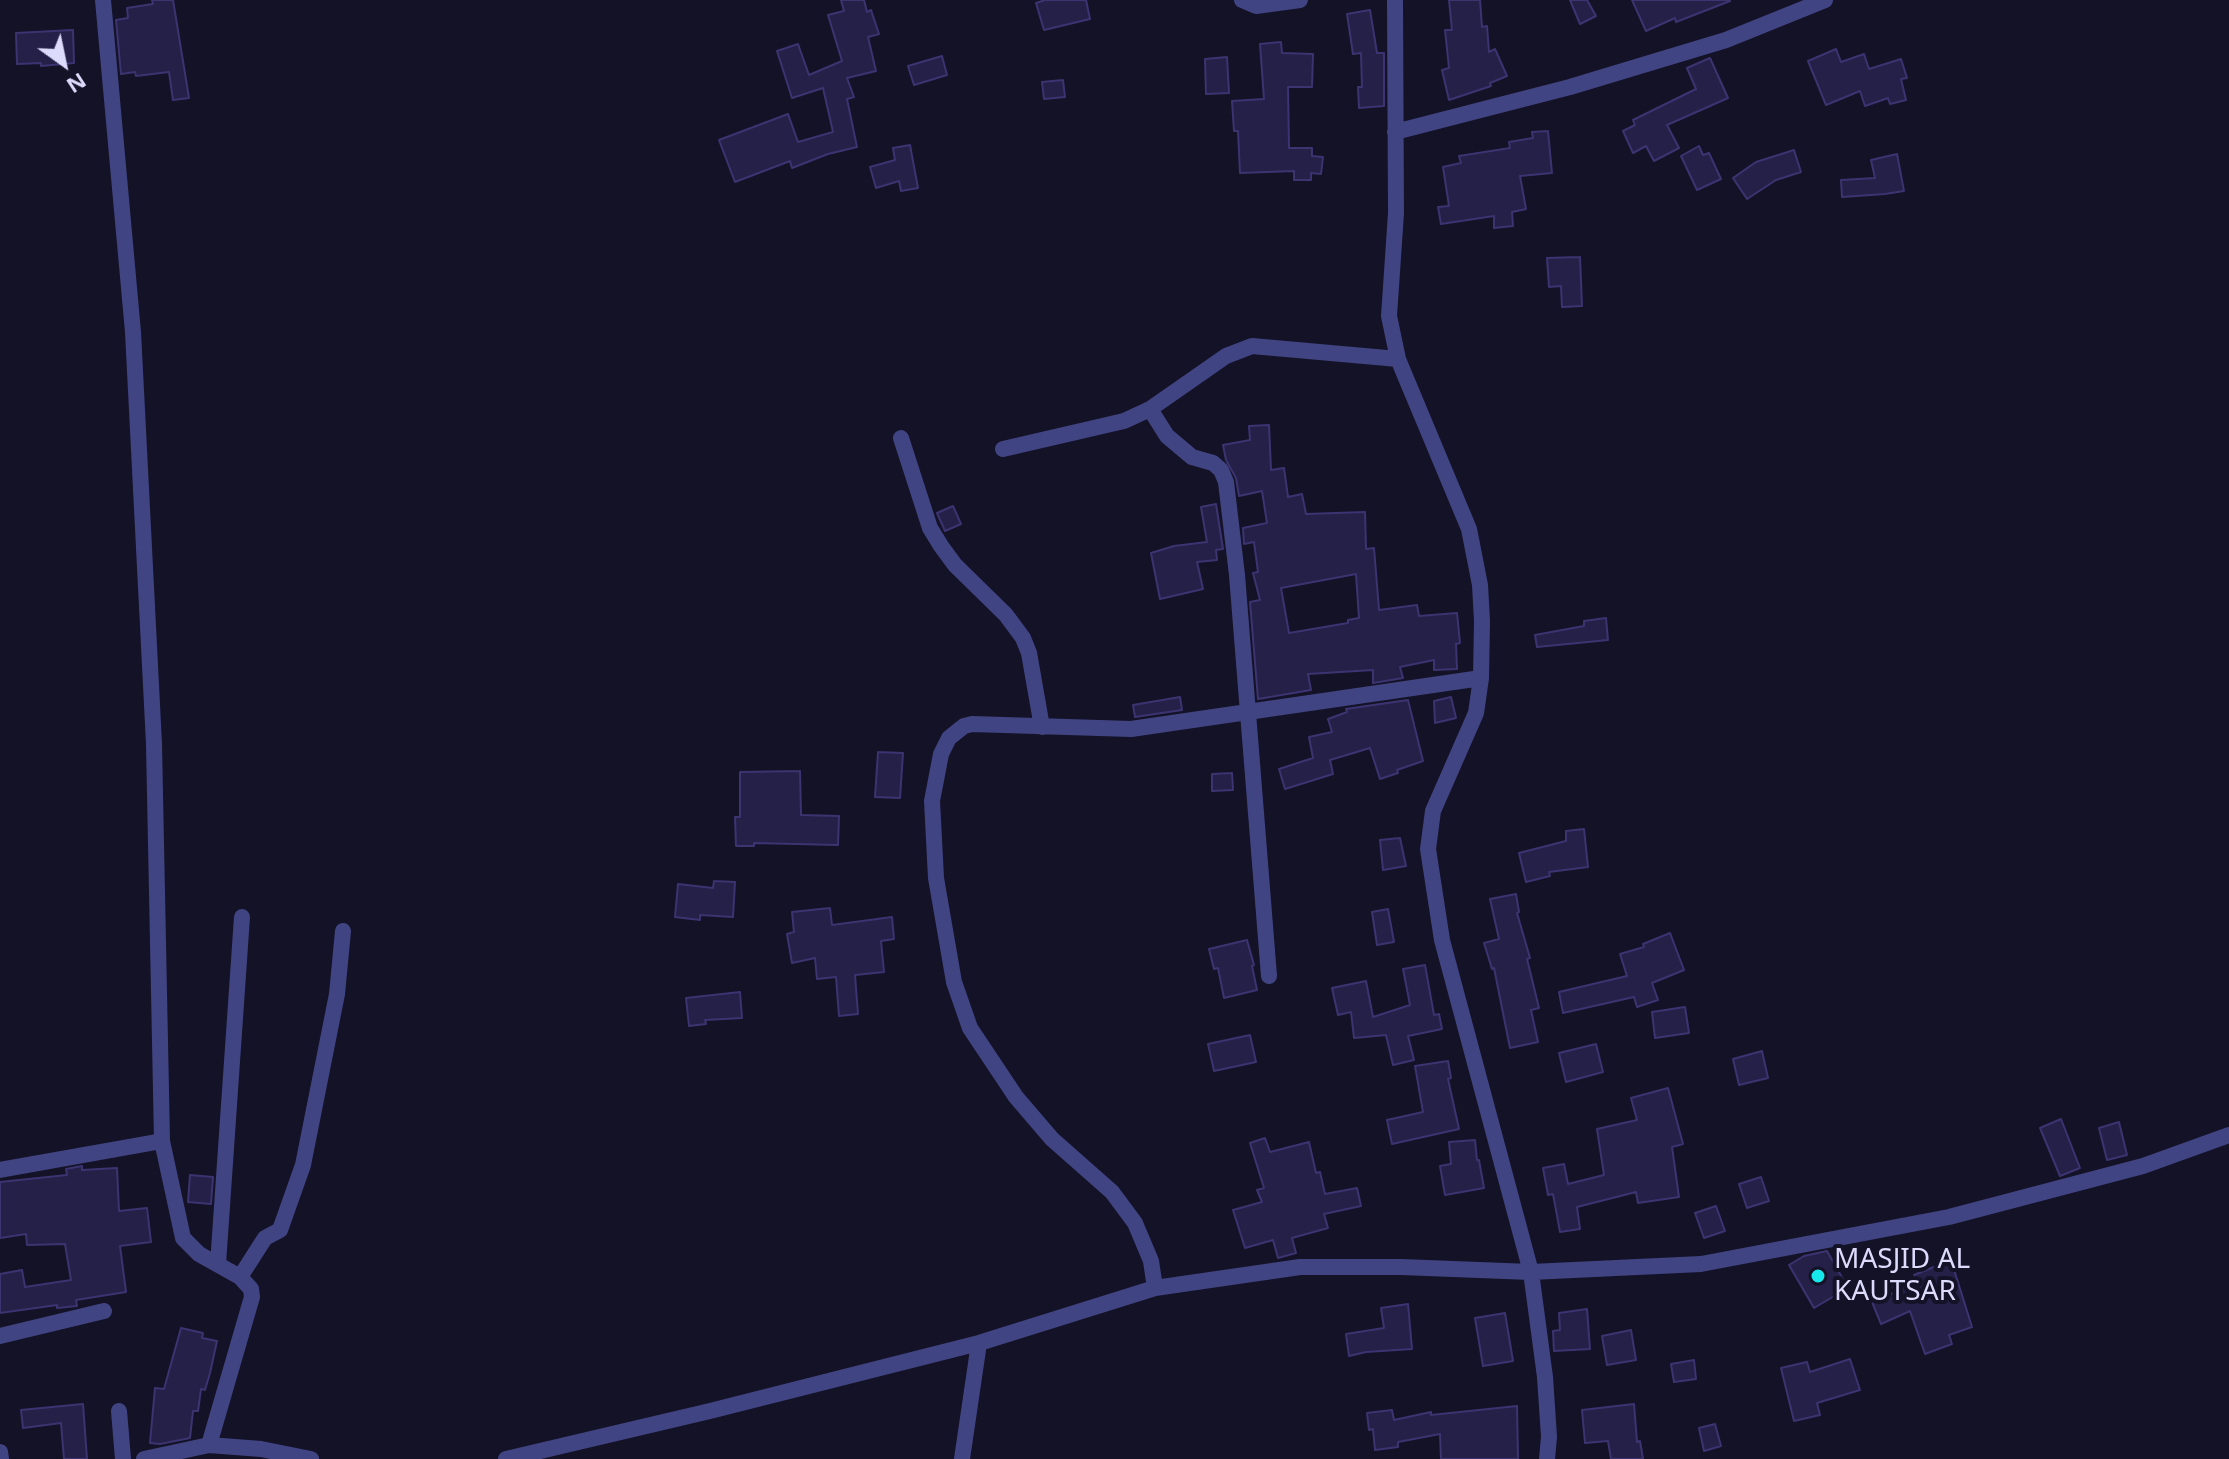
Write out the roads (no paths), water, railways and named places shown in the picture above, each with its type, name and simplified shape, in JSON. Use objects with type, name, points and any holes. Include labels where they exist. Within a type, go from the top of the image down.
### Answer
[{"type":"street","points":[[103,0],[133,332],[154,744],[162,1141],[183,1238],[199,1254],[240,1277],[251,1289],[252,1297],[209,1445]]},
{"type":"street","points":[[1242,0],[1256,6],[1300,0]]},
{"type":"street","points":[[1395,0],[1396,213],[1389,316],[1398,359],[1469,529],[1480,585],[1481,678],[1476,713],[1433,811],[1428,849],[1442,940],[1531,1272],[1545,1377],[1549,1437],[1547,1459]]},
{"type":"street","points":[[1395,132],[1570,87],[1726,40],[1825,0]]},
{"type":"street","points":[[1003,449],[1124,421],[1150,409],[1226,356],[1252,346],[1398,359]]},
{"type":"street","points":[[1150,409],[1167,436],[1192,457],[1213,463],[1221,470],[1226,482],[1237,575],[1269,976]]},
{"type":"street","points":[[901,438],[926,517],[941,546],[955,565],[1006,615],[1023,638],[1042,727]]},
{"type":"street","points":[[1155,1288],[1151,1261],[1135,1223],[1112,1192],[1052,1139],[1016,1097],[970,1028],[954,982],[936,878],[932,801],[941,754],[949,738],[964,726],[972,724],[1131,729],[1481,678]]},
{"type":"street","points":[[218,1264],[242,917]]},
{"type":"street","points":[[240,1277],[265,1238],[280,1230],[303,1165],[337,994],[343,931]]},
{"type":"street","points":[[506,1459],[979,1343],[1155,1288],[1300,1267],[1531,1272],[1701,1264],[1934,1219],[2143,1166],[2229,1135]]},
{"type":"street","points":[[0,1170],[162,1141]]},
{"type":"street","points":[[0,1336],[104,1311]]},
{"type":"street","points":[[962,1459],[979,1343]]},
{"type":"street","points":[[119,1411],[123,1459]]},
{"type":"street","points":[[144,1459],[209,1445],[311,1459]]},
{"type":"street","points":[[0,1452],[1,1459]]},
{"type":"place","name":"MASJID AL KAUTSAR","points":[[1818,1276]]}]
